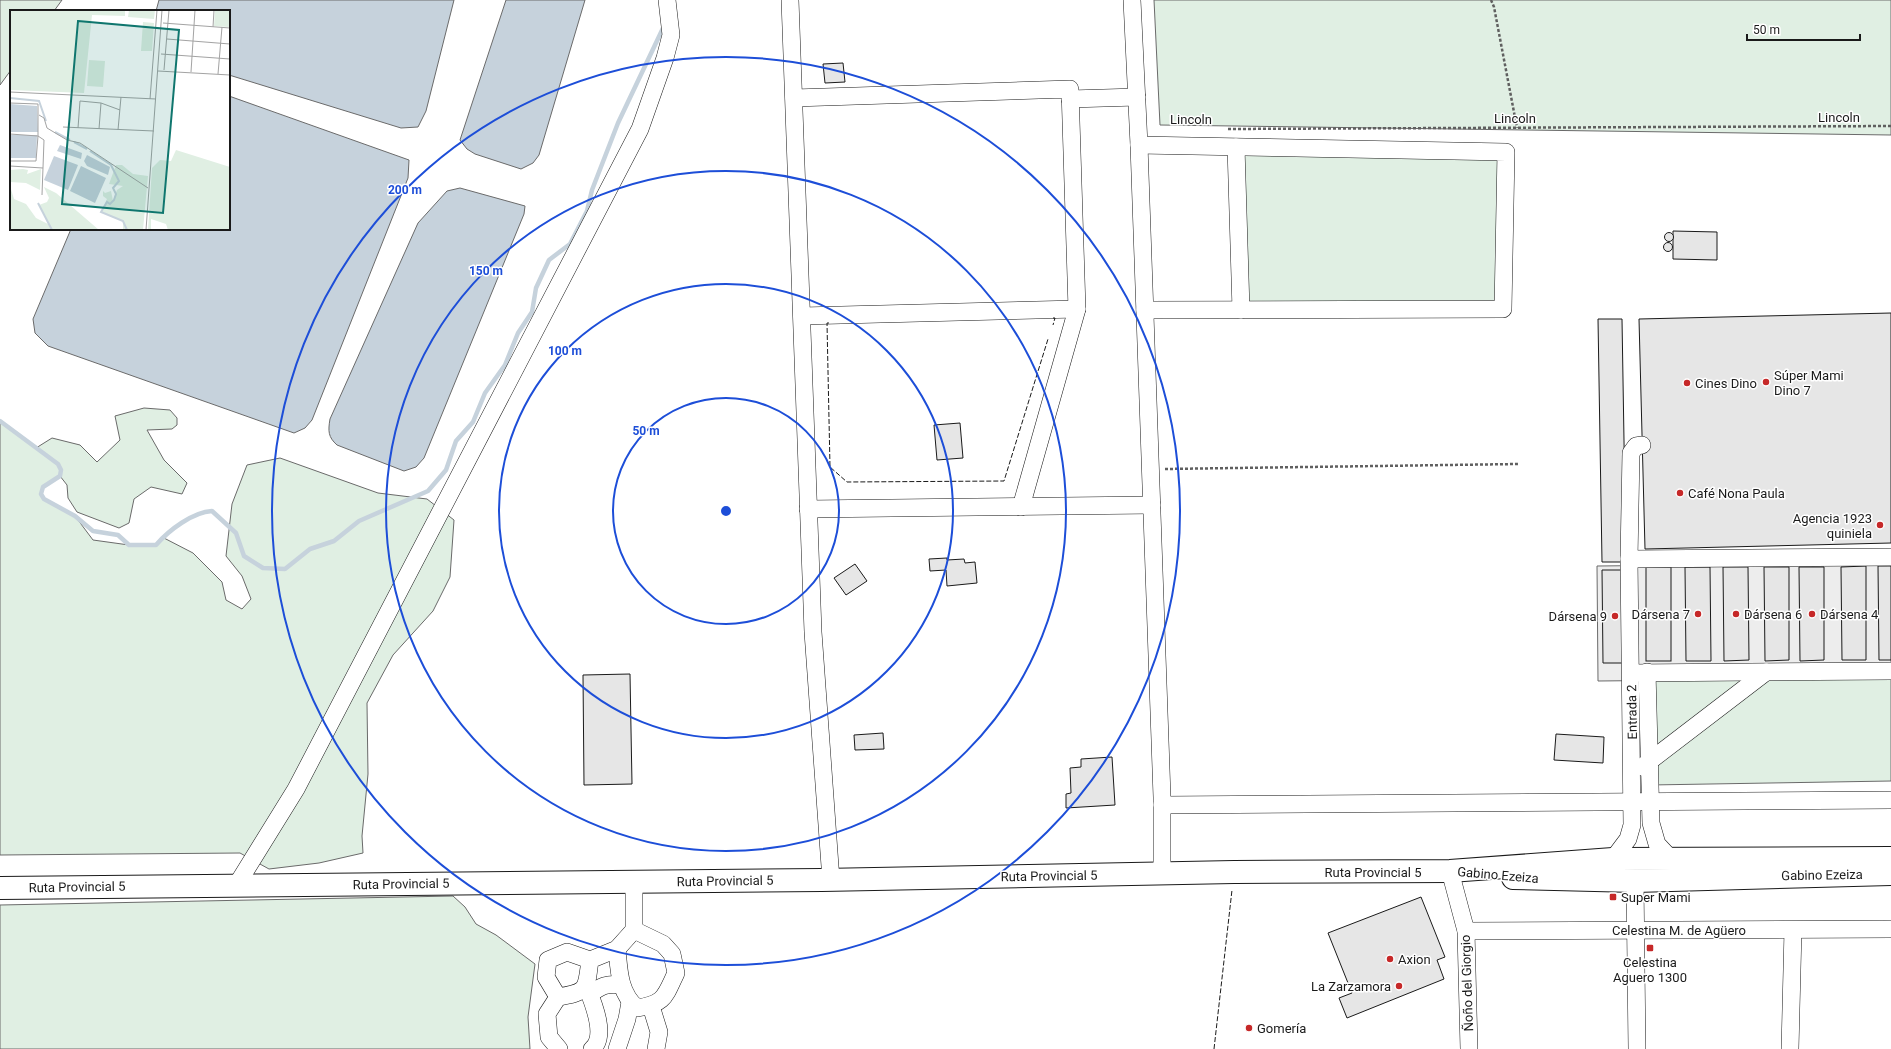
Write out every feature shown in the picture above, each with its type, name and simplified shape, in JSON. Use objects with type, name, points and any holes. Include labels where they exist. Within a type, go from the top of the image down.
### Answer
[{"type":"main road","name":"Gabino Ezeiza","points":[[1450,871],[1613,859],[1672,860],[1891,858]]},
{"type":"main road","name":"Ruta Provincial 5","points":[[0,888],[827,880],[1450,871]]},
{"type":"main road","name":"Gabino Ezeiza","points":[[1450,871],[1510,878],[1635,881],[1891,874]]},
{"type":"street","points":[[236,886],[296,789],[640,129],[665,58],[671,35],[667,0]]},
{"type":"street","points":[[790,0],[813,632],[822,755],[827,880]]},
{"type":"street","points":[[1132,0],[1139,146],[1152,505],[1162,805],[1162,874]]},
{"type":"street","points":[[794,98],[1070,89],[1077,309],[1021,507]]},
{"type":"street","points":[[1070,99],[1137,97]]},
{"type":"street","points":[[1139,146],[1506,152],[1503,309],[1145,310]]},
{"type":"street","points":[[1236,147],[1241,310]]},
{"type":"street","points":[[802,316],[1077,309]]},
{"type":"street","name":"Entrada 2","points":[[1642,445],[1636,446],[1631,453],[1629,559],[1649,761],[1651,823],[1657,844],[1672,860]]},
{"type":"street","points":[[808,509],[1152,505]]},
{"type":"street","points":[[1629,559],[1891,557]]},
{"type":"street","points":[[1639,672],[1891,671]]},
{"type":"street","name":"Entrada 2","points":[[1613,859],[1628,839],[1632,825],[1633,774],[1639,672]]},
{"type":"street","points":[[1633,774],[1766,672]]},
{"type":"street","points":[[1162,805],[1891,800]]},
{"type":"street","name":"Ñoño del Giorgio","points":[[1450,871],[1466,932],[1469,1049]]},
{"type":"street","points":[[1635,881],[1636,1049]]},
{"type":"street","points":[[558,997],[546,977],[548,960],[567,952],[590,960],[617,948],[634,930],[634,882]]},
{"type":"street","name":"Celestina M. de Agüero","points":[[1466,932],[1891,929]]},
{"type":"street","points":[[617,948],[621,985],[630,1002],[637,1008],[651,1006],[664,999],[676,973],[672,954],[662,944],[634,930]]},
{"type":"street","points":[[1790,1049],[1793,930]]},
{"type":"street","points":[[590,960],[588,990],[597,1014],[599,1034],[594,1048]]},
{"type":"street","points":[[559,1049],[549,1037],[547,1014],[558,997],[578,994],[610,984],[621,985]]},
{"type":"street","points":[[617,1049],[627,1019],[630,1002]]},
{"type":"street","points":[[651,1006],[659,1032],[656,1049]]},
{"type":"path","points":[[1491,0],[1494,7],[1517,128]]},
{"type":"path","name":"Lincoln","points":[[1225,129],[1891,126]]},
{"type":"path","points":[[1150,469],[1518,464]]},
{"type":"green space","points":[[0,0],[62,0],[55,10],[10,10],[10,71],[0,85]]},
{"type":"green space","points":[[1154,0],[1891,0],[1891,135],[1160,125]]},
{"type":"green space","points":[[1236,147],[1506,152],[1503,309],[1241,310]]},
{"type":"green space","points":[[144,408],[170,410],[177,418],[177,425],[172,429],[147,430],[164,460],[187,483],[182,494],[151,487],[134,499],[129,523],[119,528],[77,512],[68,498],[67,485],[60,476],[43,487],[41,494],[44,499],[75,516],[93,540],[129,545],[156,545],[162,537],[193,553],[222,582],[226,600],[242,609],[251,599],[242,576],[226,556],[232,504],[247,465],[280,458],[378,493],[427,499],[454,520],[450,577],[433,611],[393,655],[367,703],[368,774],[362,836],[363,853],[319,863],[269,869],[240,853],[0,855],[0,421],[36,448],[52,438],[80,445],[97,462],[120,440],[115,416]]},
{"type":"green space","points":[[1891,671],[1891,781],[1650,785],[1647,672]]},
{"type":"green space","points":[[453,896],[465,907],[476,924],[496,935],[535,964],[528,1017],[530,1049],[0,1049],[0,905]]},
{"type":"shaded area","points":[[159,0],[454,0],[426,111],[418,127],[401,128],[230,75],[230,10],[156,10]]},
{"type":"shaded area","points":[[506,0],[585,0],[539,155],[533,163],[521,169],[475,154],[467,149],[460,140]]},
{"type":"shaded area","points":[[230,96],[409,160],[408,178],[312,420],[305,428],[294,433],[48,346],[35,333],[33,319],[71,230],[230,230]]},
{"type":"shaded area","points":[[460,188],[525,206],[524,214],[424,458],[416,467],[404,471],[337,445],[329,434],[330,419],[418,223],[447,191]]},
{"type":"shaded area","points":[[1891,563],[1891,678],[1598,681],[1597,566]]},
{"type":"building","points":[[843,63],[845,82],[825,83],[823,64]]},
{"type":"building","points":[[1673,231],[1717,232],[1717,260],[1673,259]]},
{"type":"building","points":[[1667,233],[1671,233],[1673,237],[1671,241],[1667,241],[1665,239],[1665,235]]},
{"type":"building","points":[[1666,243],[1670,243],[1672,247],[1670,251],[1666,251],[1664,249],[1664,245]]},
{"type":"building","name":"Súper Mami Dino 7","points":[[1891,313],[1891,543],[1645,549],[1639,319]]},
{"type":"building","points":[[1598,319],[1622,319],[1626,562],[1602,562]]},
{"type":"building","points":[[960,423],[963,458],[937,460],[934,425]]},
{"type":"building","points":[[947,558],[947,560],[964,559],[965,563],[975,562],[977,583],[947,586],[946,570],[930,571],[929,559]]},
{"type":"building","points":[[855,564],[867,581],[846,595],[834,578]]},
{"type":"building","points":[[1866,566],[1866,660],[1842,660],[1841,567]]},
{"type":"building","points":[[1878,566],[1891,566],[1891,660],[1879,660]]},
{"type":"building","points":[[1646,567],[1671,567],[1671,661],[1646,661]]},
{"type":"building","name":"Dársena 7","points":[[1685,567],[1710,567],[1711,661],[1686,661]]},
{"type":"building","name":"Dársena 6","points":[[1723,567],[1748,567],[1749,660],[1724,661]]},
{"type":"building","points":[[1764,567],[1789,567],[1789,660],[1765,661]]},
{"type":"building","name":"Dársena 4","points":[[1799,567],[1824,567],[1824,660],[1800,661]]},
{"type":"building","name":"Dársena 9","points":[[1602,570],[1627,570],[1627,663],[1603,663]]},
{"type":"building","points":[[630,674],[632,784],[584,785],[583,675]]},
{"type":"building","points":[[883,733],[884,749],[855,750],[854,735]]},
{"type":"building","points":[[1556,734],[1604,737],[1603,763],[1554,760]]},
{"type":"building","points":[[1112,757],[1115,805],[1066,808],[1066,794],[1071,793],[1070,768],[1081,767],[1081,759]]},
{"type":"building","name":"Axion","points":[[1421,897],[1445,957],[1437,960],[1444,979],[1347,1018],[1339,998],[1352,993],[1328,933]]},
{"type":"waterway","points":[[0,421],[58,464],[61,470],[60,476],[43,487],[41,494],[44,499],[75,516],[93,531],[118,535],[129,545],[156,545],[174,528],[189,518],[212,511],[236,533],[244,556],[263,568],[285,569],[310,549],[334,541],[359,521],[428,491],[446,470],[456,441],[473,422],[485,393],[505,365],[518,333],[532,312],[536,288],[549,260],[570,244],[587,211],[592,190],[618,123],[664,26]]},
{"type":"fence","points":[[1053,318],[1055,318],[1053,325]]},
{"type":"fence","points":[[829,323],[827,323],[830,467],[847,482],[1004,481],[1048,339]]},
{"type":"fence","points":[[1214,1049],[1232,890]]},
{"type":"place","name":"Súper Mami Dino 7","points":[[1766,382]]},
{"type":"place","name":"Cines Dino","points":[[1687,383]]},
{"type":"place","name":"Café Nona Paula","points":[[1680,493]]},
{"type":"place","name":"Agencia 1923 quiniela","points":[[1880,525]]},
{"type":"place","name":"Dársena 7","points":[[1698,614]]},
{"type":"place","name":"Dársena 6","points":[[1736,614]]},
{"type":"place","name":"Dársena 4","points":[[1812,614]]},
{"type":"place","name":"Dársena 9","points":[[1615,616]]},
{"type":"place","name":"Super Mami","points":[[1613,897]]},
{"type":"place","name":"Celestina Aguero 1300","points":[[1650,948]]},
{"type":"place","name":"Axion","points":[[1390,959]]},
{"type":"place","name":"La Zarzamora","points":[[1399,986]]},
{"type":"place","name":"Gomería","points":[[1249,1028]]}]
